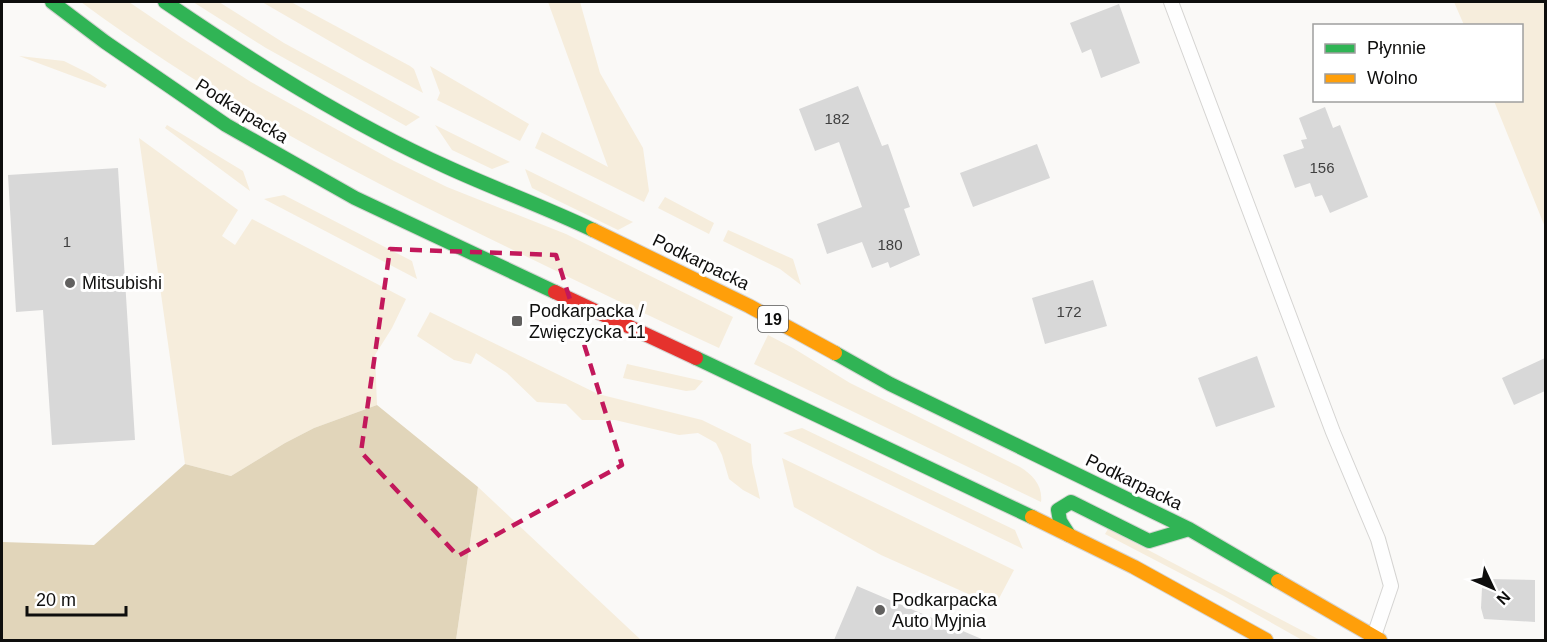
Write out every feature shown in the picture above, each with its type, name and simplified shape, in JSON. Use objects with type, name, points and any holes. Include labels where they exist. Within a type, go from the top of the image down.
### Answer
[{"type":"highway","name":"Podkarpacka","points":[[52,2],[105,42],[226,125],[355,198],[1069,535],[1134,567],[1266,640]]},
{"type":"highway","name":"Podkarpacka","points":[[165,2],[234,49],[318,100],[446,167],[569,218],[749,306],[890,384],[1189,529],[1377,638]]},
{"type":"highway","points":[[1069,535],[1060,521],[1058,510],[1071,502],[1149,542],[1189,529]]},
{"type":"lane","points":[[1171,2],[1333,432],[1378,539],[1391,586],[1377,638]]},
{"type":"highlighted area","points":[[390,249],[556,255],[622,465],[458,556],[361,452]]},
{"type":"shaded area","points":[[81,2],[129,2],[251,82],[394,161],[447,187],[566,234],[733,317],[719,348],[398,194],[289,136],[183,72]]},
{"type":"shaded area","points":[[193,2],[219,2],[284,43],[420,117],[406,126],[266,48]]},
{"type":"shaded area","points":[[262,2],[291,2],[410,66],[414,69],[423,93],[364,61]]},
{"type":"shaded area","points":[[548,2],[580,2],[600,73],[643,148],[649,191],[644,202],[535,148],[542,132],[608,167]]},
{"type":"shaded area","points":[[1454,2],[1545,2],[1545,227],[1494,102],[1523,102],[1523,24],[1464,24]]},
{"type":"shaded area","points":[[19,56],[64,61],[107,85],[105,88]]},
{"type":"shaded area","points":[[430,66],[529,124],[520,141],[437,100],[440,93]]},
{"type":"shaded area","points":[[167,125],[243,171],[250,191],[165,128]]},
{"type":"shaded area","points":[[435,125],[510,162],[492,169],[452,150]]},
{"type":"shaded area","points":[[139,138],[238,210],[222,236],[235,245],[252,219],[406,299],[375,355],[377,405],[314,428],[231,476],[185,464]]},
{"type":"shaded area","points":[[525,169],[633,222],[618,230],[532,188]]},
{"type":"shaded area","points":[[284,195],[412,261],[417,279],[264,199]]},
{"type":"shaded area","points":[[665,197],[714,223],[709,234],[658,208]]},
{"type":"shaded area","points":[[728,230],[793,259],[801,285],[780,269],[723,241]]},
{"type":"shaded area","points":[[430,312],[598,394],[702,420],[751,444],[752,463],[760,499],[729,479],[716,443],[698,433],[679,435],[615,420],[582,420],[566,404],[537,402],[507,373],[476,353],[471,364],[454,360],[417,336]]},
{"type":"shaded area","points":[[768,335],[850,383],[1020,467],[1039,486],[1041,502],[754,364]]},
{"type":"shaded area","points":[[627,364],[703,381],[695,390],[686,391],[623,378]]},
{"type":"shaded area","points":[[377,405],[478,487],[456,640],[2,640],[2,542],[94,545],[185,464],[231,476],[314,428]]},
{"type":"shaded area","points":[[802,428],[1015,530],[1023,549],[783,433]]},
{"type":"shaded area","points":[[782,458],[1014,570],[995,606],[881,555],[794,507]]},
{"type":"shaded area","points":[[478,487],[641,640],[456,640]]},
{"type":"shaded area","points":[[1108,529],[1320,640],[1302,640],[1105,534]]},
{"type":"building","points":[[1119,4],[1140,63],[1101,78],[1091,49],[1082,53],[1070,23]]},
{"type":"building","points":[[858,86],[882,146],[888,144],[910,207],[904,209],[920,255],[890,268],[888,262],[872,268],[862,242],[827,254],[817,224],[862,207],[839,142],[815,151],[799,109]]},
{"type":"building","points":[[1325,107],[1333,128],[1340,125],[1368,197],[1330,213],[1322,195],[1315,197],[1310,183],[1295,188],[1283,155],[1304,148],[1301,140],[1307,139],[1299,118]]},
{"type":"building","points":[[1037,144],[1050,178],[973,207],[960,173]]},
{"type":"building","points":[[118,168],[135,440],[52,445],[43,310],[16,312],[8,175]]},
{"type":"building","points":[[1093,280],[1107,326],[1045,344],[1032,298]]},
{"type":"building","points":[[1257,356],[1275,407],[1216,427],[1198,378]]},
{"type":"building","points":[[1545,358],[1545,391],[1514,405],[1502,378]]},
{"type":"building","points":[[1488,579],[1535,580],[1535,622],[1484,619],[1481,608],[1482,588],[1488,589]]},
{"type":"building","name":"Podkarpacka Auto Myjnia","points":[[857,586],[984,640],[834,640]]},
{"type":"traffic: fast","points":[[52,2],[105,42],[226,125],[355,198],[555,292]]},
{"type":"traffic: fast","points":[[165,2],[267,69],[373,131],[447,167],[593,230]]},
{"type":"traffic: fast","points":[[835,353],[890,384],[1189,529],[1278,581]]},
{"type":"traffic: fast","points":[[696,358],[1032,517]]},
{"type":"traffic: fast","points":[[1069,535],[1060,521],[1058,510],[1071,502],[1149,541],[1189,529]]},
{"type":"traffic: slow","points":[[593,230],[749,306],[835,353]]},
{"type":"traffic: slow","points":[[1032,517],[1134,567],[1266,640]]},
{"type":"traffic: slow","points":[[1278,581],[1380,640]]},
{"type":"traffic: jam","points":[[555,292],[696,358]]},
{"type":"place","name":"Mitsubishi","points":[[70,283]]},
{"type":"place","name":"Podkarpacka / Zwięczycka 11","points":[[517,321]]},
{"type":"place","name":"Podkarpacka Auto Myjnia","points":[[880,610]]}]
